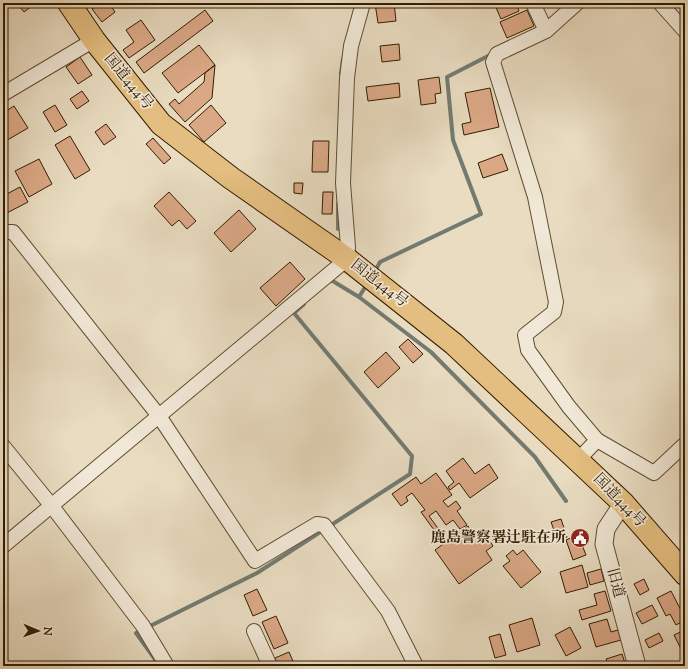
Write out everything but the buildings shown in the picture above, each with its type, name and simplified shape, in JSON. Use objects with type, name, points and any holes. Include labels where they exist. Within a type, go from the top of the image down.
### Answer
[{"type":"highway","name":"国道444号","points":[[70,3],[94,40],[162,124],[231,178],[347,259],[454,344],[623,503],[685,574]]},
{"type":"street","points":[[3,546],[347,259],[348,247],[343,184],[347,78],[351,46],[363,3]]},
{"type":"street","points":[[532,3],[546,31]]},
{"type":"street","points":[[577,3],[546,31],[497,54],[493,62],[535,197],[556,302],[554,312],[525,335],[528,350],[569,407],[597,440],[654,473],[685,444]]},
{"type":"street","points":[[660,3],[685,31]]},
{"type":"street","points":[[3,94],[94,40]]},
{"type":"street","points":[[3,232],[13,232],[159,416],[255,561],[316,524],[326,529],[388,612],[416,666]]},
{"type":"street","points":[[578,460],[597,440]]},
{"type":"street","points":[[3,446],[51,505],[146,629],[167,666]]},
{"type":"street","name":"旧道","points":[[623,503],[606,530],[604,544],[637,666]]},
{"type":"street","points":[[254,631],[270,666]]},
{"type":"waterway","points":[[374,273],[380,262],[481,214],[453,140],[447,77],[492,54]]},
{"type":"waterway","points":[[341,74],[343,59]]},
{"type":"waterway","points":[[338,203],[338,229]]},
{"type":"waterway","points":[[329,282],[331,280],[359,297],[431,352],[535,457],[566,501]]},
{"type":"waterway","points":[[359,297],[367,284]]},
{"type":"waterway","points":[[157,662],[136,633],[257,573],[410,474],[412,456],[294,313],[304,304]]},
{"type":"place","name":"鹿島警察署辻駐在所","points":[[580,538]]}]
